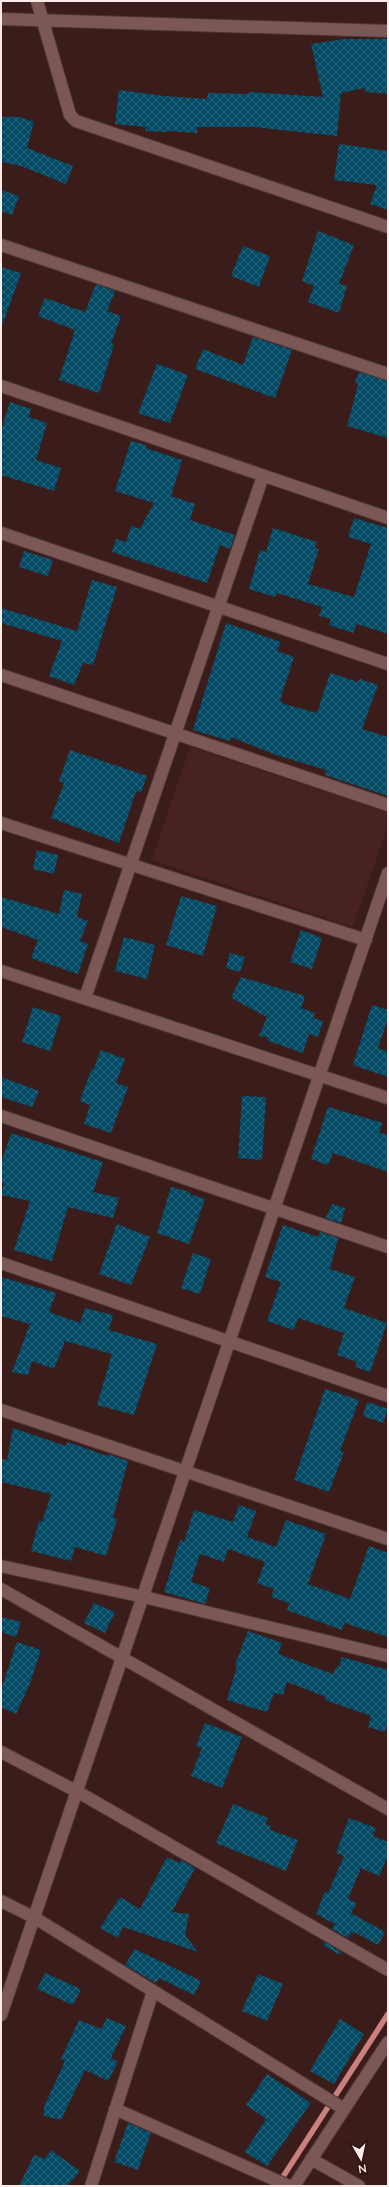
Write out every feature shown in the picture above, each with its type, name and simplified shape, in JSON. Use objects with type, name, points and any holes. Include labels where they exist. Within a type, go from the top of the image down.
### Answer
[{"type":"street","points":[[37,1],[70,115],[76,121],[388,227]]},
{"type":"street","points":[[1,19],[388,32]]},
{"type":"street","points":[[1,245],[388,374]]},
{"type":"street","points":[[1,386],[388,518]]},
{"type":"street","points":[[86,998],[263,476]]},
{"type":"street","points":[[1,533],[388,664]]},
{"type":"street","points":[[1,675],[388,805]]},
{"type":"street","points":[[1,823],[366,940]]},
{"type":"street","points":[[1,2015],[78,1792],[388,873]]},
{"type":"street","points":[[1,971],[388,1098]]},
{"type":"street","points":[[1,1116],[388,1247]]},
{"type":"street","points":[[1,1262],[388,1396]]},
{"type":"street","points":[[1,1410],[388,1539]]},
{"type":"street","points":[[1,1566],[144,1597],[388,1656]]},
{"type":"street","points":[[1,1589],[388,1810]]},
{"type":"street","points":[[1,1752],[78,1792],[388,1970]]},
{"type":"street","points":[[1,1901],[35,1918],[344,2110]]},
{"type":"street","points":[[91,2186],[153,1991]]},
{"type":"street","points":[[294,2186],[388,2042]]},
{"type":"street","points":[[116,2109],[289,2186]]},
{"type":"street","points":[[311,2159],[359,2186]]},
{"type":"shaded area","points":[[190,747],[388,813],[388,825],[353,927],[152,860]]},
{"type":"building","points":[[345,39],[388,39],[388,94],[366,92],[364,88],[341,93],[337,136],[253,127],[197,127],[197,133],[145,131],[146,127],[115,124],[119,90],[164,96],[207,99],[208,93],[249,94],[249,92],[323,97],[311,44]]},
{"type":"building","points":[[1,117],[19,117],[34,122],[27,148],[73,166],[66,184],[21,166],[1,162]]},
{"type":"building","points":[[339,144],[388,151],[388,210],[370,204],[377,185],[334,180]]},
{"type":"building","points":[[1,190],[19,196],[12,215],[1,211]]},
{"type":"building","points":[[318,231],[354,245],[339,284],[347,286],[339,313],[308,302],[314,286],[302,281]]},
{"type":"building","points":[[243,246],[270,256],[259,287],[231,276]]},
{"type":"building","points":[[1,267],[21,273],[3,323],[1,323]]},
{"type":"building","points":[[96,284],[115,291],[107,311],[121,316],[111,344],[114,345],[99,393],[59,380],[75,330],[38,316],[45,298],[85,312]]},
{"type":"building","points":[[253,337],[292,350],[275,398],[195,369],[203,349],[243,365]]},
{"type":"building","points":[[157,364],[188,375],[170,423],[140,414],[139,411]]},
{"type":"building","points":[[359,372],[388,381],[388,438],[347,426],[358,385],[355,382]]},
{"type":"building","points":[[10,402],[31,409],[29,417],[47,423],[36,460],[61,468],[54,491],[1,475],[1,431]]},
{"type":"building","points":[[131,441],[146,445],[146,448],[182,460],[171,496],[195,504],[190,520],[235,535],[230,549],[220,545],[207,583],[112,552],[116,539],[126,542],[131,526],[140,529],[154,503],[115,491]]},
{"type":"building","points":[[354,518],[388,528],[388,634],[357,624],[353,633],[329,625],[331,619],[319,616],[322,607],[277,593],[275,597],[249,589],[260,550],[266,552],[273,528],[317,542],[315,548],[319,549],[308,584],[354,597],[371,544],[348,537]]},
{"type":"building","points":[[24,551],[53,560],[48,576],[19,567]]},
{"type":"building","points":[[92,580],[117,587],[93,665],[83,663],[74,685],[49,676],[62,641],[1,623],[1,608],[77,631]]},
{"type":"building","points":[[226,623],[281,642],[277,651],[294,657],[280,700],[284,704],[317,713],[330,673],[358,682],[360,679],[378,685],[362,729],[388,737],[388,796],[325,775],[326,770],[276,755],[231,737],[230,741],[193,730]]},
{"type":"building","points":[[70,750],[147,776],[141,793],[136,791],[119,843],[51,818],[64,783],[59,781]]},
{"type":"building","points":[[37,850],[58,855],[54,874],[33,869]]},
{"type":"building","points":[[64,890],[82,894],[77,917],[88,921],[80,941],[88,944],[78,974],[31,958],[38,940],[1,927],[1,897],[59,914]]},
{"type":"building","points":[[181,896],[217,906],[203,956],[166,945]]},
{"type":"building","points":[[301,930],[322,938],[312,969],[290,962]]},
{"type":"building","points":[[124,937],[155,945],[147,979],[115,971]]},
{"type":"building","points":[[230,953],[245,957],[240,972],[226,968]]},
{"type":"building","points":[[241,977],[305,996],[301,1008],[315,1013],[313,1018],[323,1021],[318,1037],[309,1034],[303,1053],[266,1040],[268,1037],[259,1036],[267,1017],[231,998]]},
{"type":"building","points":[[372,1005],[388,1010],[388,1018],[378,1048],[388,1052],[388,1077],[353,1065]]},
{"type":"building","points":[[33,1007],[61,1016],[50,1051],[22,1042]]},
{"type":"building","points":[[101,1050],[125,1059],[116,1083],[128,1087],[111,1133],[84,1124],[90,1105],[80,1101],[91,1070],[93,1070]]},
{"type":"building","points":[[1,1077],[39,1091],[32,1107],[1,1097]]},
{"type":"building","points":[[242,1096],[266,1097],[262,1160],[238,1158]]},
{"type":"building","points":[[328,1107],[383,1123],[379,1133],[388,1135],[388,1172],[333,1153],[328,1165],[311,1159]]},
{"type":"building","points":[[11,1133],[103,1162],[93,1192],[119,1198],[113,1218],[68,1207],[52,1261],[14,1250],[30,1201],[1,1195],[4,1183],[1,1182],[1,1163]]},
{"type":"building","points":[[171,1187],[190,1192],[190,1194],[205,1199],[189,1244],[157,1233]]},
{"type":"building","points":[[332,1204],[345,1208],[341,1223],[326,1218]]},
{"type":"building","points":[[117,1224],[150,1237],[131,1285],[99,1274]]},
{"type":"building","points":[[283,1225],[318,1237],[320,1232],[338,1238],[330,1269],[355,1277],[344,1308],[387,1323],[370,1372],[355,1367],[357,1362],[337,1355],[344,1333],[298,1318],[294,1330],[267,1321],[281,1282],[265,1277]]},
{"type":"building","points":[[193,1253],[211,1259],[200,1294],[181,1288]]},
{"type":"building","points":[[1,1277],[56,1293],[49,1312],[80,1323],[85,1308],[113,1315],[109,1330],[157,1344],[134,1415],[97,1405],[112,1354],[65,1341],[54,1369],[32,1361],[28,1375],[12,1372],[30,1324],[1,1316]]},
{"type":"building","points":[[325,1389],[359,1400],[340,1451],[344,1452],[329,1492],[294,1480]]},
{"type":"building","points":[[367,1402],[388,1409],[383,1423],[363,1416]]},
{"type":"building","points":[[13,1428],[66,1446],[68,1442],[107,1456],[108,1454],[128,1461],[113,1518],[117,1519],[106,1556],[75,1547],[71,1561],[31,1551],[39,1521],[42,1522],[51,1494],[1,1482],[1,1459],[7,1460]]},
{"type":"building","points":[[239,1505],[256,1511],[247,1537],[276,1547],[286,1520],[326,1534],[308,1584],[350,1599],[369,1546],[388,1553],[388,1637],[344,1623],[342,1630],[287,1610],[289,1603],[271,1597],[274,1589],[257,1583],[265,1562],[228,1549],[224,1562],[200,1554],[191,1582],[210,1588],[205,1604],[164,1592],[180,1540],[184,1542],[194,1510],[233,1522]]},
{"type":"building","points":[[94,1603],[115,1612],[105,1633],[84,1623]]},
{"type":"building","points":[[1,1617],[21,1622],[16,1637],[1,1632]]},
{"type":"building","points":[[248,1631],[282,1643],[278,1654],[333,1674],[336,1667],[338,1668],[342,1657],[388,1670],[388,1721],[385,1732],[368,1727],[371,1716],[325,1700],[326,1697],[287,1682],[283,1695],[274,1693],[267,1712],[227,1700],[237,1666],[235,1665]]},
{"type":"building","points":[[17,1642],[41,1650],[29,1686],[16,1714],[1,1707],[1,1690]]},
{"type":"building","points":[[205,1723],[242,1737],[222,1788],[191,1776],[202,1748],[196,1746]]},
{"type":"building","points":[[233,1804],[268,1818],[265,1824],[271,1826],[270,1830],[298,1840],[286,1871],[216,1843]]},
{"type":"building","points":[[349,1818],[376,1828],[373,1836],[388,1842],[388,1856],[379,1876],[361,1868],[348,1899],[357,1903],[351,1913],[385,1932],[378,1945],[354,1932],[353,1934],[351,1933],[348,1938],[332,1929],[335,1924],[316,1914],[325,1892],[328,1893],[344,1856],[336,1853]]},
{"type":"building","points":[[167,1857],[180,1863],[181,1860],[195,1868],[172,1912],[189,1914],[185,1935],[198,1952],[123,1927],[118,1938],[100,1928],[120,1897],[140,1909]]},
{"type":"building","points":[[325,1942],[341,1952],[340,1955],[323,1945]]},
{"type":"building","points":[[135,1949],[201,1981],[194,1995],[159,1978],[156,1983],[125,1965]]},
{"type":"building","points":[[45,1973],[81,1989],[73,2005],[37,1989]]},
{"type":"building","points":[[258,1974],[283,1984],[267,2021],[242,2011]]},
{"type":"building","points":[[107,2018],[126,2026],[111,2058],[118,2062],[108,2081],[85,2070],[61,2120],[44,2116],[44,2107],[65,2061],[61,2059],[79,2020],[101,2029]]},
{"type":"building","points":[[340,2019],[364,2034],[334,2084],[310,2071]]},
{"type":"building","points":[[267,2074],[311,2103],[267,2166],[245,2152],[266,2119],[246,2105]]},
{"type":"building","points":[[128,2123],[151,2133],[138,2170],[114,2162]]},
{"type":"building","points":[[51,2150],[80,2171],[67,2186],[19,2186],[34,2155],[45,2159]]},
{"type":"waterway","points":[[279,2183],[388,2014]]}]
